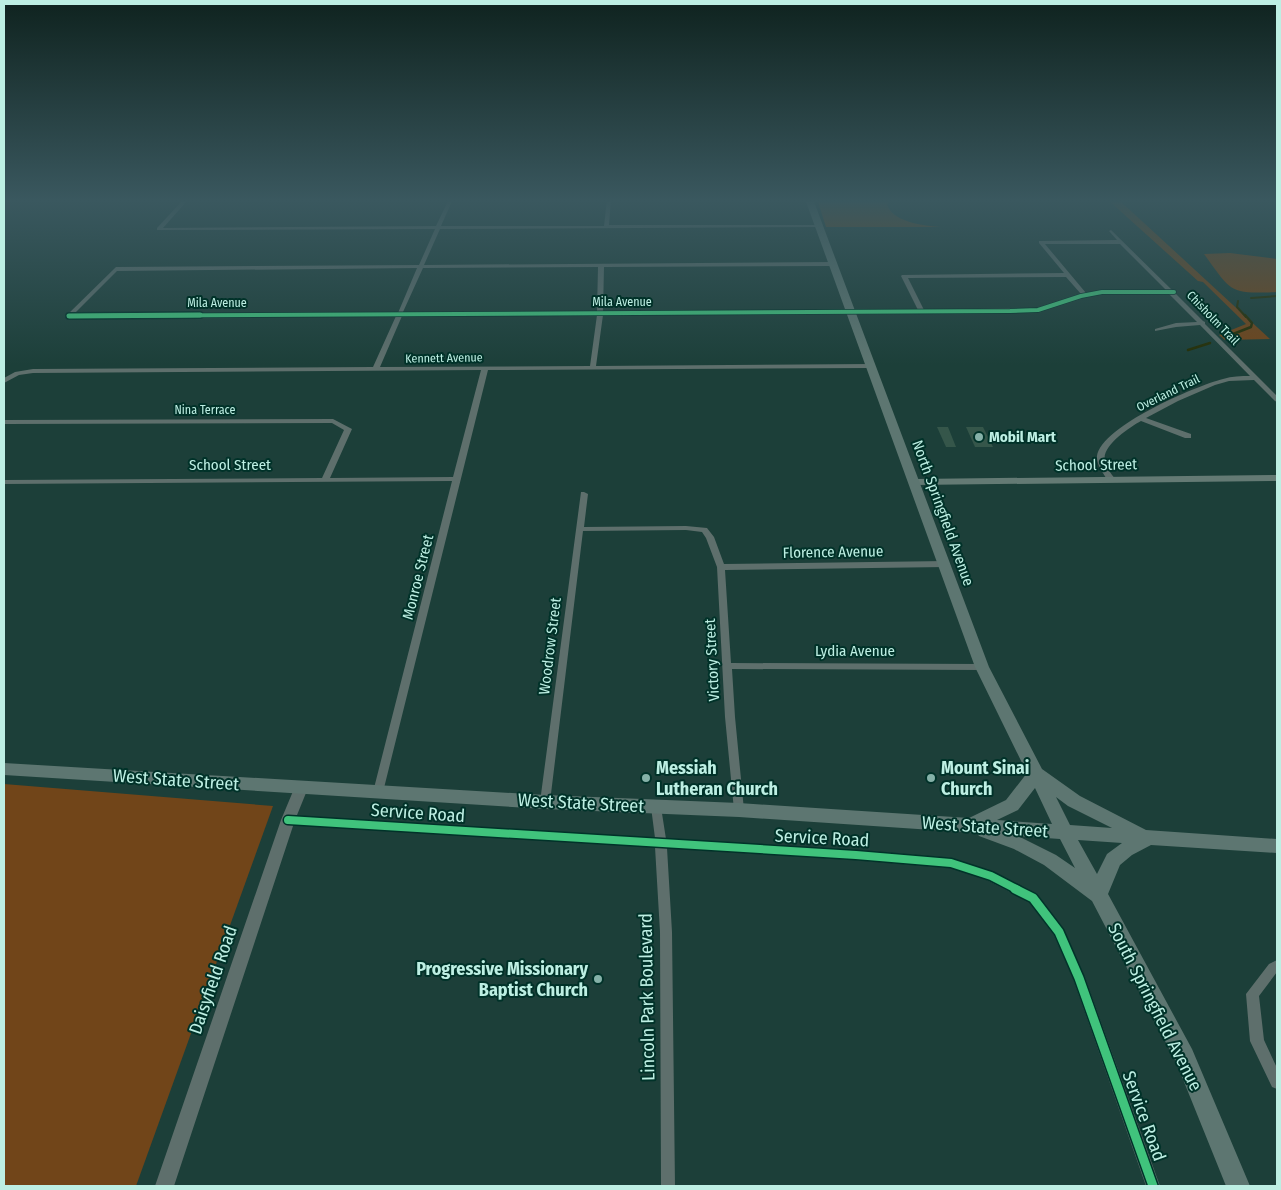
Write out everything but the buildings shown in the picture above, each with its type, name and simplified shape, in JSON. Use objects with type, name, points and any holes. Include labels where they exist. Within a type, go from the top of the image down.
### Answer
[{"type":"main road","name":"North Springfield Avenue","points":[[829,255],[946,564],[982,666],[1065,832]]},
{"type":"main road","name":"School Street","points":[[915,482],[1277,478]]},
{"type":"main road","name":"West State Street","points":[[4,768],[545,802],[739,810],[1277,846]]},
{"type":"main road","points":[[971,826],[1012,805],[1036,774],[1074,801],[1149,838]]},
{"type":"main road","points":[[971,826],[1020,844],[1050,860],[1098,894],[1109,866],[1121,850],[1149,838]]},
{"type":"main road","name":"South Springfield Avenue","points":[[1065,832],[1184,1056],[1238,1186]]},
{"type":"street","points":[[375,370],[427,255]]},
{"type":"street","points":[[1052,255],[1084,295]]},
{"type":"street","name":"Chisholm Trail","points":[[1135,255],[1174,292],[1277,400]]},
{"type":"street","points":[[422,267],[832,264]]},
{"type":"street","points":[[593,367],[600,313],[601,266]]},
{"type":"street","name":"Mila Avenue","points":[[422,267],[116,269],[69,316],[1038,310],[1084,295],[1102,292],[1174,292]]},
{"type":"street","points":[[922,312],[904,276],[1069,275]]},
{"type":"street","points":[[1157,330],[1176,325],[1203,324]]},
{"type":"street","name":"Kennett Avenue","points":[[4,381],[17,373],[34,371],[871,366]]},
{"type":"street","name":"Monroe Street","points":[[378,792],[456,479],[486,368]]},
{"type":"street","name":"Overland Trail","points":[[1111,479],[1101,460],[1101,454],[1109,441],[1141,418],[1187,394],[1214,384],[1228,380],[1256,378]]},
{"type":"street","points":[[1141,418],[1188,436]]},
{"type":"street","name":"Nina Terrace","points":[[4,422],[333,420],[348,429],[325,480]]},
{"type":"street","name":"School Street","points":[[4,482],[456,479]]},
{"type":"street","name":"Woodrow Street","points":[[545,802],[584,494]]},
{"type":"street","name":"Victory Street","points":[[581,529],[686,528],[704,530],[710,536],[721,567],[730,717],[739,810]]},
{"type":"street","name":"Florence Avenue","points":[[721,567],[946,564]]},
{"type":"street","name":"Lydia Avenue","points":[[728,666],[982,666]]},
{"type":"street","name":"Daisyfield Road","points":[[164,1186],[288,820],[301,788]]},
{"type":"street","name":"Lincoln Park Boulevard","points":[[656,807],[662,844],[666,932],[668,1186]]},
{"type":"street","name":"Service Road","points":[[288,820],[856,855],[951,863],[991,876],[1033,898],[1059,932],[1079,978],[1153,1186]]},
{"type":"street","points":[[1277,966],[1273,968],[1252,994],[1257,1041],[1277,1082]]},
{"type":"shaded area","points":[[1169,255],[1178,255],[1270,339],[1225,340],[1219,335],[1246,324],[1203,282],[1198,281]]},
{"type":"shaded area","points":[[1204,255],[1242,255],[1277,259],[1277,292],[1240,291],[1226,283]]},
{"type":"shaded area","points":[[4,784],[273,806],[136,1186],[4,1186]]},
{"type":"waterway","points":[[1251,298],[1277,296]]},
{"type":"waterway","points":[[1238,301],[1237,307],[1246,317]]},
{"type":"waterway","points":[[1228,336],[1251,327],[1252,323],[1245,315]]},
{"type":"waterway","points":[[1188,350],[1210,343]]},
{"type":"cycle path","points":[[69,316],[1010,311],[1038,310],[1081,296],[1102,292],[1174,292]]},
{"type":"cycle path","points":[[288,820],[856,855],[951,863],[991,876],[1033,898],[1059,932],[1079,978],[1153,1186]]},
{"type":"place","name":"Mobil Mart","points":[[979,437]]},
{"type":"place","name":"Messiah Lutheran Church","points":[[646,778]]},
{"type":"place","name":"Mount Sinai Church","points":[[931,778]]},
{"type":"place","name":"Progressive Missionary Baptist Church","points":[[598,979]]}]
